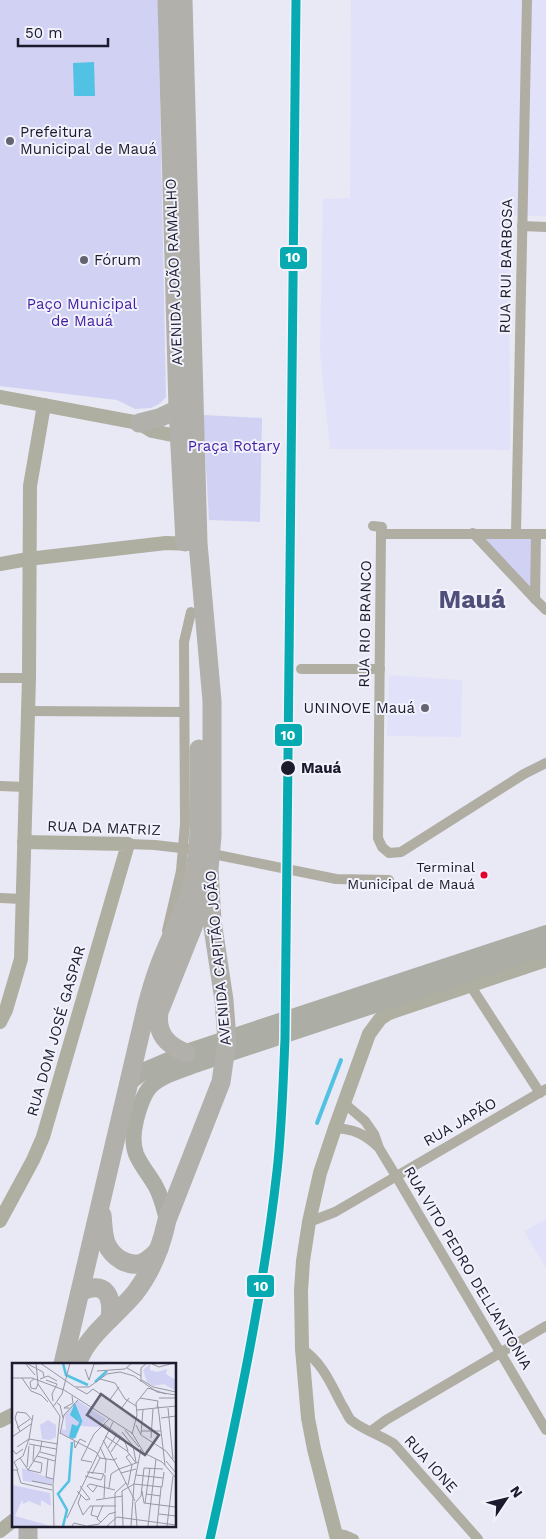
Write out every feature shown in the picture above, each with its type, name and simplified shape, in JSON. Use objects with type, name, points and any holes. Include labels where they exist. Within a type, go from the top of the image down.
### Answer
[{"type":"highway","name":"AVENIDA JOÃO RAMALHO","points":[[167,0],[178,409],[187,438],[197,500],[192,544]]},
{"type":"highway","name":"AVENIDA JOÃO RAMALHO","points":[[183,0],[187,438],[192,544]]},
{"type":"highway","points":[[138,423],[159,418],[178,409]]},
{"type":"highway","name":"AVENIDA CAPITÃO JOÃO","points":[[63,1363],[128,1084],[157,971],[187,901],[197,856],[200,713],[191,612],[192,544]]},
{"type":"highway","name":"AVENIDA CAPITÃO JOÃO","points":[[78,1363],[85,1346],[134,1294],[154,1264],[162,1244],[167,1220],[214,1102],[225,1061],[226,1026],[212,921],[209,869],[212,836],[212,702],[192,544]]},
{"type":"highway","points":[[189,1057],[166,1042],[157,1022],[159,1012],[193,927],[209,869]]},
{"type":"highway","points":[[102,1196],[106,1243],[117,1258],[127,1263],[144,1263],[154,1255],[162,1244]]},
{"type":"highway","points":[[104,1232],[114,1248],[130,1252],[137,1251],[158,1234],[167,1220]]},
{"type":"highway","points":[[80,1292],[90,1288],[103,1290],[109,1296],[112,1306],[110,1319]]},
{"type":"highway","points":[[28,1526],[28,1539]]},
{"type":"highway","points":[[39,1526],[39,1539]]},
{"type":"main road","points":[[167,1220],[157,1188],[136,1155],[133,1132],[145,1092],[159,1079],[189,1057],[546,933]]},
{"type":"main road","points":[[128,1084],[147,1069],[546,948]]},
{"type":"street","name":"RUA RUI BARBOSA","points":[[516,533],[527,0]]},
{"type":"street","points":[[522,226],[546,227]]},
{"type":"street","points":[[0,398],[138,423],[152,431],[187,438]]},
{"type":"street","points":[[0,1022],[6,1010],[21,959],[28,711],[30,486],[44,405]]},
{"type":"street","points":[[373,526],[382,527],[381,534],[541,534],[535,599]]},
{"type":"street","points":[[473,533],[546,610]]},
{"type":"street","name":"RUA RIO BRANCO","points":[[381,534],[378,838],[385,850],[389,853],[402,852],[524,774],[546,763]]},
{"type":"street","points":[[0,564],[166,543],[192,544]]},
{"type":"street","points":[[157,971],[188,849],[185,824],[184,642],[191,612]]},
{"type":"street","points":[[301,669],[380,669]]},
{"type":"street","points":[[0,678],[28,678]]},
{"type":"street","points":[[28,711],[184,712]]},
{"type":"street","points":[[0,786],[26,787]]},
{"type":"street","name":"RUA DA MATRIZ","points":[[24,842],[155,845],[188,849],[336,879],[389,880]]},
{"type":"street","name":"RUA DOM JOSÉ GASPAR","points":[[0,1221],[33,1160],[43,1137],[128,844]]},
{"type":"street","points":[[0,898],[23,899]]},
{"type":"street","points":[[354,1539],[345,1535],[337,1536],[314,1449],[308,1418],[302,1349],[301,1292],[309,1222],[320,1173],[370,1034],[380,1018],[389,1013],[546,960]]},
{"type":"street","points":[[470,985],[543,1091]]},
{"type":"street","name":"RUA JAPÃO","points":[[309,1222],[335,1212],[543,1091]]},
{"type":"street","name":"RUA VITO PEDRO DELL'ANTONIA","points":[[344,1103],[365,1121],[374,1134],[379,1148],[546,1430]]},
{"type":"street","name":"RUA VITO PEDRO DELL'ANTONIA","points":[[335,1128],[347,1128],[363,1134],[379,1148]]},
{"type":"street","points":[[371,1431],[386,1420],[546,1326]]},
{"type":"street","name":"RUA IONE","points":[[302,1349],[312,1356],[322,1368],[350,1419],[394,1444],[478,1539]]},
{"type":"street","points":[[0,1421],[12,1415]]},
{"type":"street","points":[[0,1531],[12,1522]]},
{"type":"shaded area","points":[[351,0],[546,0],[546,216],[509,216],[510,450],[330,449],[320,353],[323,199],[350,198]]},
{"type":"shaded area","name":"UNINOVE Mauá","points":[[389,675],[462,680],[461,737],[387,736]]},
{"type":"shaded area","points":[[546,1219],[546,1268],[524,1231]]},
{"type":"green space","name":"Paço Municipal de Mauá","points":[[0,0],[158,0],[166,397],[159,404],[151,408],[135,409],[117,400],[0,386]]},
{"type":"green space","name":"Praça Rotary","points":[[203,415],[262,418],[260,522],[209,520]]},
{"type":"green space","points":[[480,535],[532,536],[533,593]]},
{"type":"water","points":[[94,62],[95,96],[74,96],[73,63]]},
{"type":"waterway","points":[[317,1123],[341,1060]]},
{"type":"transit line","name":"10","points":[[210,1539],[257,1310],[277,1171],[282,1105],[285,1039],[296,0]]},
{"type":"place","name":"Prefeitura Municipal de Mauá","points":[[10,141]]},
{"type":"place","name":"Fórum","points":[[84,260]]},
{"type":"place","name":"UNINOVE Mauá","points":[[425,708]]},
{"type":"place","name":"Mauá","points":[[288,768]]},
{"type":"place","name":"Terminal Municipal de Mauá","points":[[484,875]]},
{"type":"district","name":"Mauá","points":[[472,599]]}]
